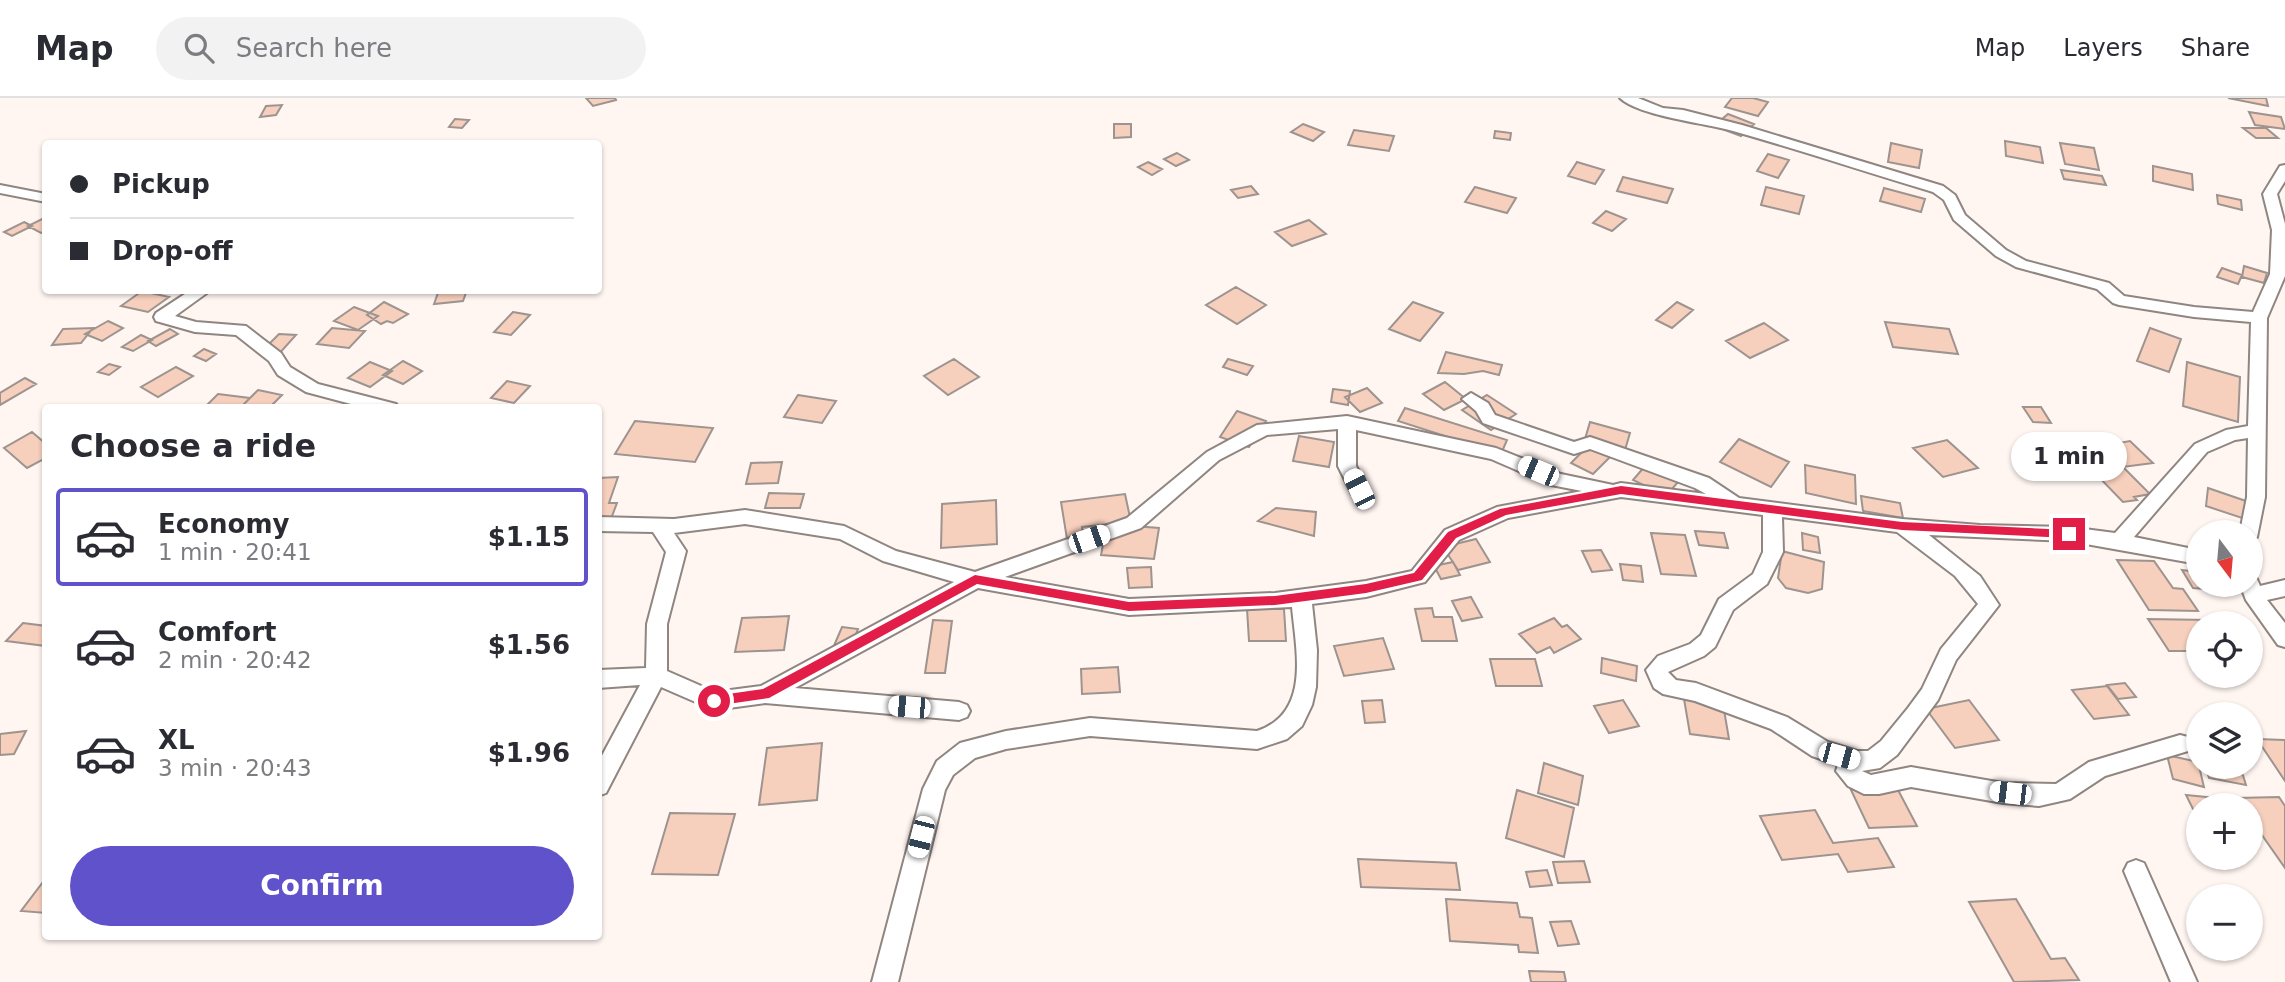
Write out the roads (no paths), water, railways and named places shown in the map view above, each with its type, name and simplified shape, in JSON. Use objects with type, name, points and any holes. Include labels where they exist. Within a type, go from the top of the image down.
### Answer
[{"type":"street","points":[[1627,98],[1661,112],[1683,114],[1737,128],[1938,189],[1950,198],[1959,217],[2001,253],[2021,264],[2104,286],[2119,300],[2194,312],[2259,318]]},
{"type":"street","points":[[2252,520],[2256,497],[2259,318],[2278,274],[2282,230],[2270,194],[2285,169]]},
{"type":"street","points":[[0,189],[42,197]]},
{"type":"street","points":[[196,294],[162,317],[195,327],[240,330],[275,357],[284,371],[312,388],[374,404]]},
{"type":"street","points":[[1471,399],[1482,407],[1489,419],[1574,448],[1591,443],[1702,483],[1736,505]]},
{"type":"street","points":[[1347,422],[1347,466],[1359,489]]},
{"type":"street","points":[[765,694],[975,580],[1134,523],[1213,456],[1263,429],[1347,422],[1432,438],[1496,454],[1558,480],[1621,490],[1902,526],[2069,534],[2186,555]]},
{"type":"street","points":[[2119,541],[2202,447],[2232,435],[2257,432]]},
{"type":"street","points":[[602,524],[658,526],[745,517],[845,533],[890,556],[975,580],[1129,607],[1301,597],[1366,589],[1418,577],[1452,535],[1504,512],[1621,490]]},
{"type":"street","points":[[1772,510],[1773,552],[1760,579],[1726,605],[1708,640],[1697,650],[1665,662],[1657,670],[1662,682],[1671,688],[1696,692],[1779,723],[1820,749],[1857,761],[1872,761],[1889,748],[1930,694],[1948,655],[1989,605],[1984,594],[1959,569],[1902,526]]},
{"type":"street","points":[[602,778],[656,677],[657,624],[676,551],[658,526]]},
{"type":"street","points":[[2263,589],[2285,588]]},
{"type":"street","points":[[885,982],[934,789],[945,768],[968,750],[1006,740],[1090,727],[1257,740],[1282,732],[1298,715],[1308,684],[1301,597]]},
{"type":"street","points":[[2257,597],[2285,639]]},
{"type":"street","points":[[602,679],[656,677],[714,701],[765,694],[959,711]]},
{"type":"street","points":[[1857,761],[1847,771],[1854,779],[1864,784],[1885,785],[1905,777],[2010,793],[2054,794],[2068,789],[2098,768],[2180,744]]},
{"type":"street","points":[[2136,871],[2184,982]]}]
